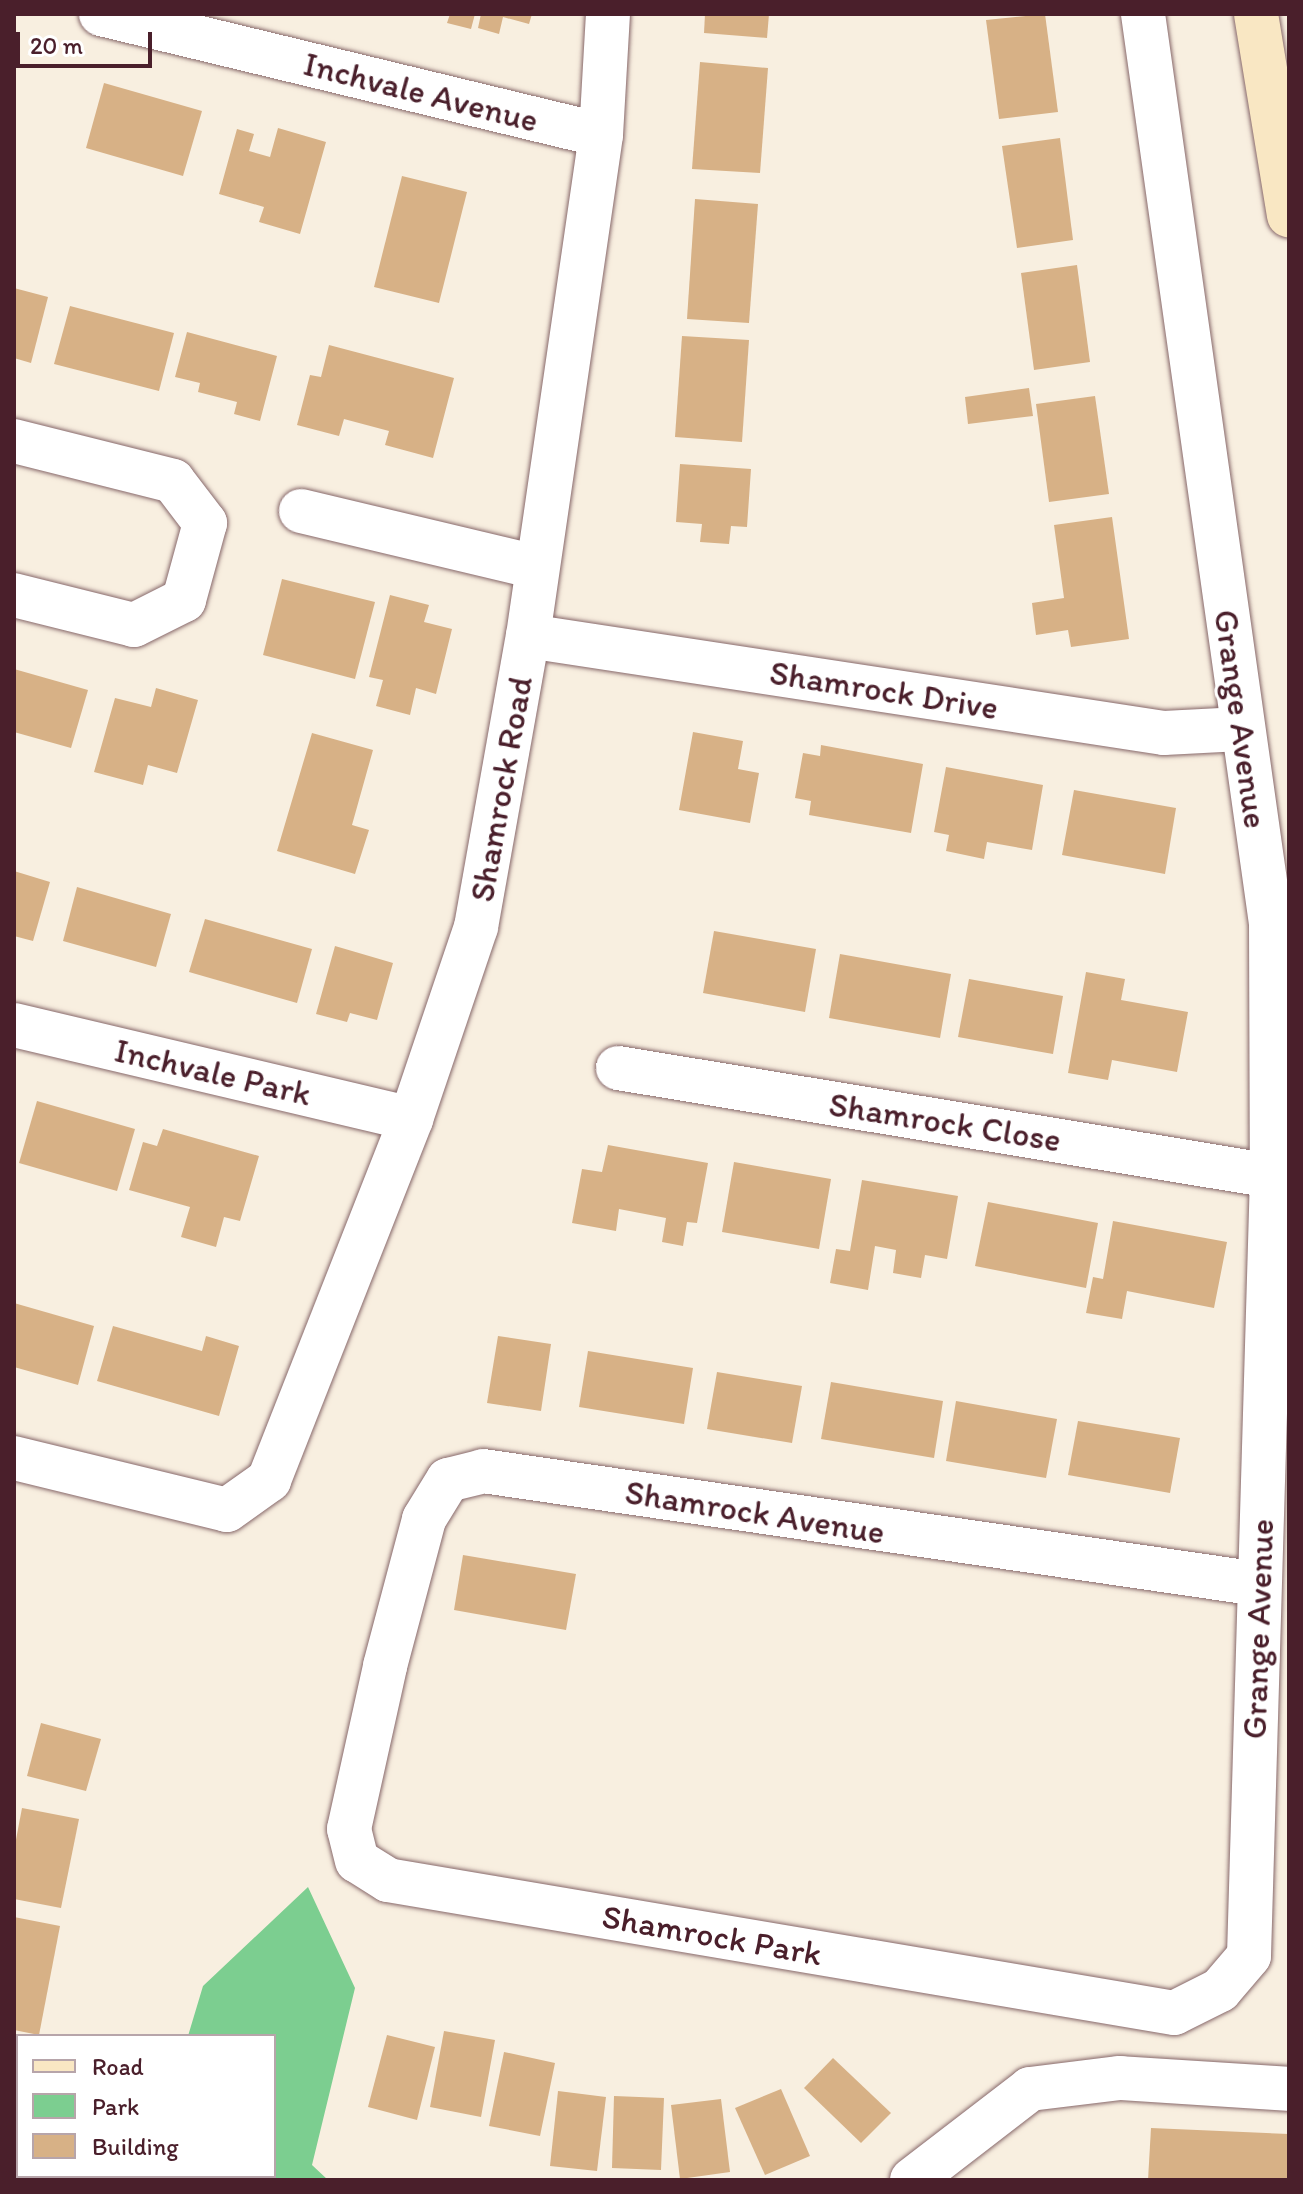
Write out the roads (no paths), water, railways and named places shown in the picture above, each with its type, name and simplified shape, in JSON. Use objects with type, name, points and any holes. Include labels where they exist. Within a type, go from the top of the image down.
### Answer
[{"type":"main road","points":[[1256,14],[1289,215]]},
{"type":"street","name":"Inchvale Avenue","points":[[101,14],[601,135]]},
{"type":"street","name":"Shamrock Road","points":[[15,1464],[227,1510],[269,1480],[411,1119],[476,927],[528,636],[601,135],[608,14]]},
{"type":"street","name":"Grange Avenue","points":[[1143,14],[1241,729],[1280,923],[1249,1956]]},
{"type":"street","points":[[14,441],[173,481],[205,523],[184,600],[134,625],[14,595]]},
{"type":"street","points":[[301,511],[536,567]]},
{"type":"street","name":"Shamrock Drive","points":[[528,636],[1164,733],[1241,729]]},
{"type":"street","name":"Inchvale Park","points":[[14,1025],[411,1119]]},
{"type":"street","name":"Shamrock Close","points":[[618,1068],[1272,1176]]},
{"type":"street","name":"Shamrock Avenue","points":[[385,1666],[424,1519],[448,1480],[483,1471],[1259,1584]]},
{"type":"street","name":"Shamrock Park","points":[[385,1666],[349,1829],[357,1861],[388,1880],[1174,2013],[1220,1990],[1249,1956]]},
{"type":"street","points":[[912,2180],[1030,2089],[1120,2078],[1289,2089]]}]
